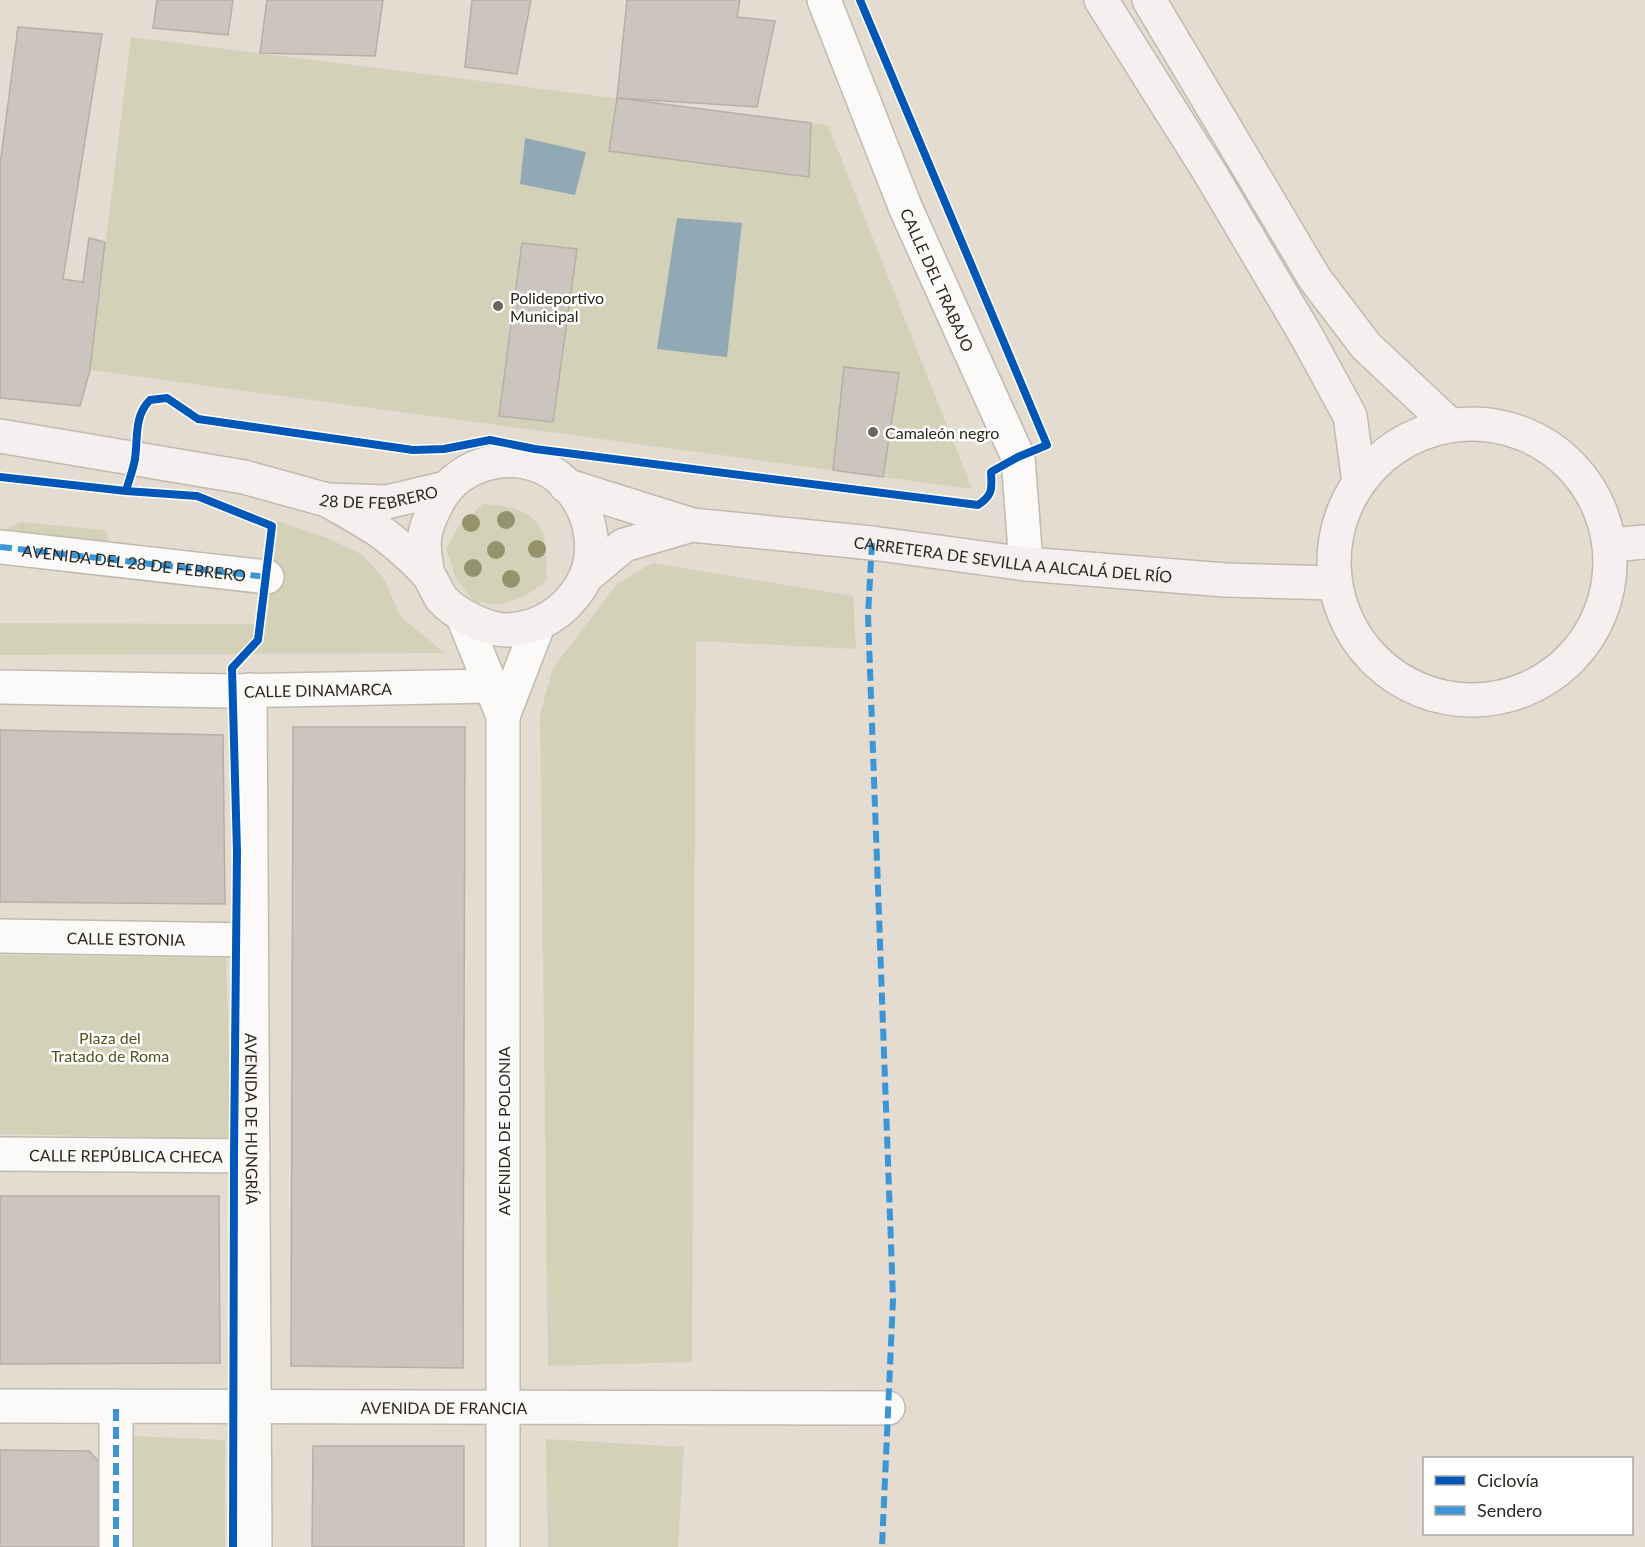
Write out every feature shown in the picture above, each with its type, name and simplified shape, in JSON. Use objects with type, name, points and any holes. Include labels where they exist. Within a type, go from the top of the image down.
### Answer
[{"type":"main road","points":[[1101,0],[1210,173],[1307,337],[1350,416],[1359,482]]},
{"type":"main road","points":[[1149,0],[1315,279],[1366,346],[1449,424]]},
{"type":"main road","points":[[1449,424],[1493,424],[1536,438],[1573,465],[1598,502],[1611,545],[1608,593],[1590,638],[1557,673],[1515,695],[1467,702],[1420,692],[1379,666],[1350,628],[1334,583],[1334,547],[1342,513],[1359,482],[1383,454],[1414,435],[1449,424]]},
{"type":"main road","points":[[0,436],[244,477],[327,500]]},
{"type":"main road","points":[[587,576],[592,553],[590,524],[578,497],[553,473],[526,462],[496,461],[446,478],[426,523],[423,552],[428,574],[442,599],[464,619],[504,630],[534,626],[560,612],[572,601],[587,576],[624,544],[692,525]]},
{"type":"main road","name":"28 DE FEBRERO","points":[[327,500],[387,502],[446,478]]},
{"type":"main road","points":[[565,485],[692,525]]},
{"type":"main road","name":"28 DE FEBRERO","points":[[327,500],[385,535],[428,574]]},
{"type":"main road","name":"CARRETERA DE SEVILLA A ALCALÁ DEL RÍO","points":[[692,525],[872,543],[1026,564],[1225,580],[1334,583]]},
{"type":"main road","points":[[1611,545],[1645,542]]},
{"type":"street","name":"CALLE DEL TRABAJO","points":[[824,0],[906,209],[1018,457],[1026,564]]},
{"type":"street","name":"AVENIDA DEL 28 DE FEBRERO","points":[[0,548],[267,577]]},
{"type":"street","name":"AVENIDA DE POLONIA","points":[[464,619],[497,701],[503,1547]]},
{"type":"street","name":"AVENIDA DE POLONIA","points":[[497,701],[539,623]]},
{"type":"street","name":"CALLE DINAMARCA","points":[[0,687],[250,690],[497,701]]},
{"type":"street","name":"AVENIDA DE HUNGRÍA","points":[[250,690],[255,1547]]},
{"type":"street","name":"CALLE ESTONIA","points":[[0,936],[251,940]]},
{"type":"street","name":"CALLE REPÚBLICA CHECA","points":[[0,1154],[253,1156]]},
{"type":"street","name":"AVENIDA DE FRANCIA","points":[[0,1406],[888,1408]]},
{"type":"street","points":[[116,1406],[116,1547]]},
{"type":"green space","name":"Polideportivo Municipal","points":[[131,37],[828,125],[972,489],[90,370]]},
{"type":"green space","points":[[483,504],[502,506],[529,515],[543,534],[546,547],[546,581],[524,597],[499,605],[475,602],[456,579],[446,548],[459,526]]},
{"type":"green space","points":[[277,521],[327,538],[363,555],[384,579],[401,617],[445,653],[0,655],[0,623],[266,624]]},
{"type":"green space","points":[[20,522],[105,530],[112,549],[0,534]]},
{"type":"green space","points":[[652,563],[853,596],[856,649],[696,641],[692,1362],[548,1366],[540,715],[553,668],[616,585]]},
{"type":"green space","name":"Plaza del Tratado de Roma","points":[[0,955],[226,958],[232,1139],[0,1134]]},
{"type":"green space","points":[[132,1436],[225,1440],[225,1547],[130,1547]]},
{"type":"green space","points":[[546,1439],[684,1447],[678,1547],[548,1547]]},
{"type":"water","points":[[525,138],[586,152],[575,195],[520,184]]},
{"type":"water","points":[[677,218],[742,223],[727,357],[657,349]]},
{"type":"building","points":[[157,0],[233,0],[228,35],[153,28]]},
{"type":"building","points":[[267,0],[383,0],[375,56],[260,53]]},
{"type":"building","points":[[472,0],[531,0],[517,74],[465,67]]},
{"type":"building","points":[[627,0],[740,0],[737,17],[775,21],[757,107],[617,98]]},
{"type":"building","points":[[18,27],[102,34],[63,279],[83,282],[89,238],[105,242],[90,370],[80,406],[0,398],[0,165]]},
{"type":"building","points":[[617,98],[811,123],[809,177],[609,151]]},
{"type":"building","points":[[522,243],[577,249],[553,422],[499,416]]},
{"type":"building","points":[[844,367],[899,373],[883,477],[833,470]]},
{"type":"building","points":[[293,727],[465,727],[463,1368],[291,1366]]},
{"type":"building","points":[[0,730],[223,735],[225,904],[0,902]]},
{"type":"building","points":[[0,1196],[219,1196],[220,1363],[0,1364]]},
{"type":"building","points":[[313,1446],[464,1446],[464,1547],[312,1547]]},
{"type":"building","points":[[0,1450],[89,1451],[104,1467],[103,1547],[0,1547]]},
{"type":"marked path","points":[[872,543],[868,615],[893,1299],[882,1547]]},
{"type":"marked path","points":[[0,547],[267,577]]},
{"type":"marked path","points":[[116,1406],[116,1547]]},
{"type":"cycle path","points":[[0,477],[126,491],[135,459],[141,413],[150,400],[167,398],[198,419],[413,450],[444,449],[490,440],[535,449],[978,505],[990,491],[991,472],[1047,445],[860,0]]},
{"type":"cycle path","points":[[126,491],[197,496],[272,526],[258,640],[232,668],[237,852],[233,1547]]},
{"type":"place","name":"Polideportivo Municipal","points":[[498,306]]},
{"type":"place","name":"Camaleón negro","points":[[873,432]]}]
